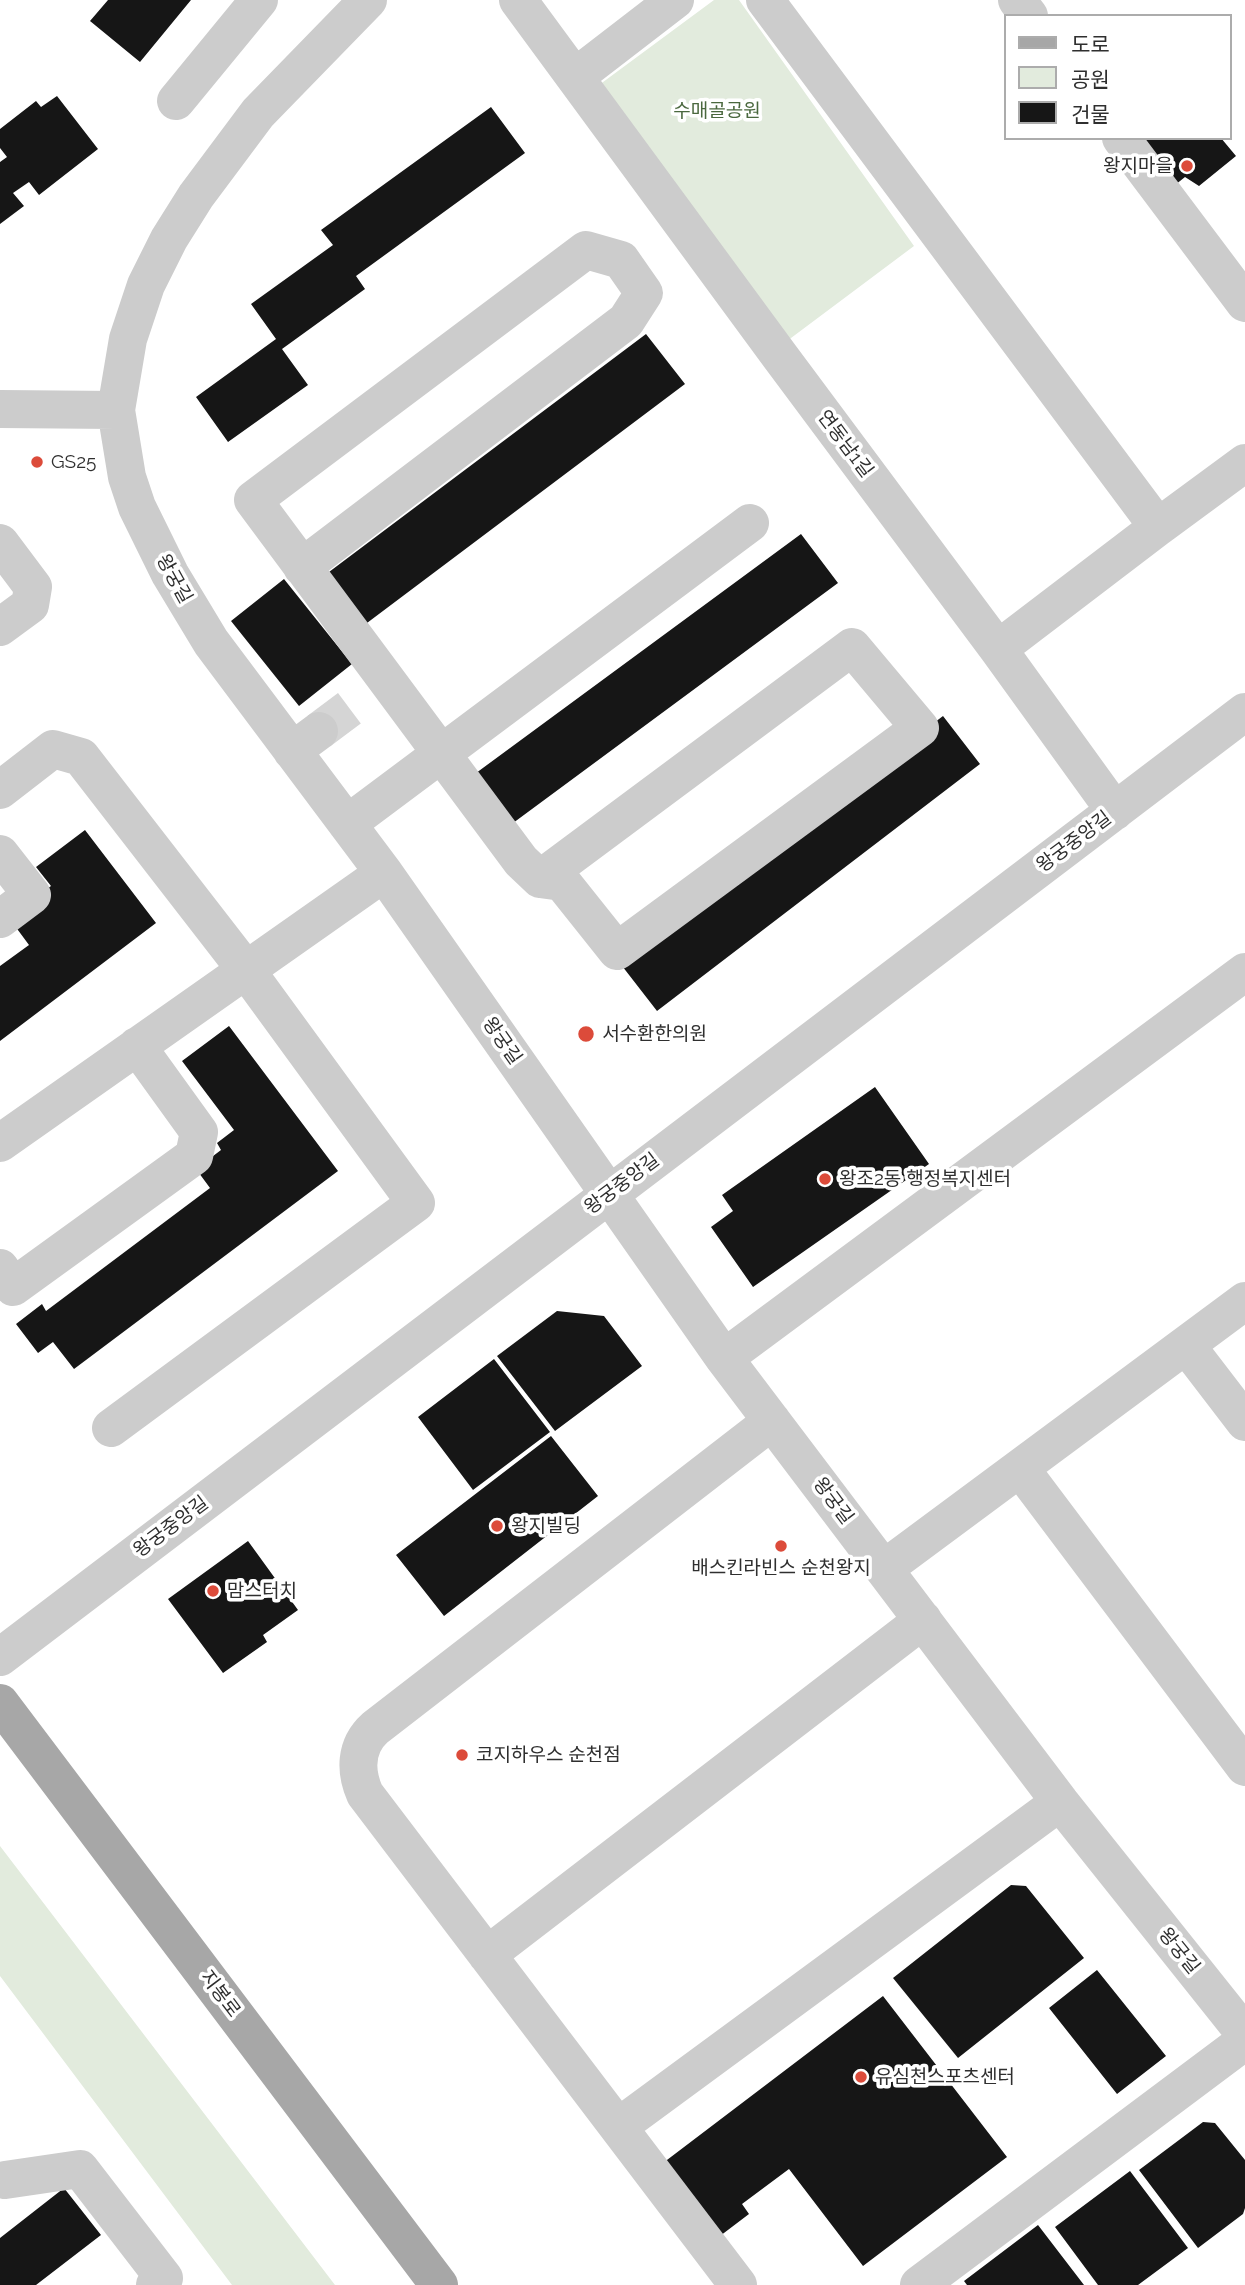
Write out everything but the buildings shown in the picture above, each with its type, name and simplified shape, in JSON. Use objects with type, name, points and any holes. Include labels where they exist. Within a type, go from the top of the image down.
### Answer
[{"type":"main road","name":"지봉로","points":[[0,1703],[439,2285]]},
{"type":"street","points":[[176,100],[259,0]]},
{"type":"street","name":"왕궁길","points":[[368,0],[258,113],[203,185],[169,239],[137,309],[124,360],[116,410],[127,477],[137,507],[152,540],[211,642],[305,741],[347,824],[724,1358],[1060,1802],[1245,2034]]},
{"type":"street","name":"연동남1길","points":[[518,0],[1115,811]]},
{"type":"street","points":[[575,77],[675,0]]},
{"type":"street","points":[[765,0],[1158,527]]},
{"type":"street","points":[[1123,140],[1245,303]]},
{"type":"street","points":[[302,567],[626,321],[644,293],[621,260],[586,250],[253,500],[302,567],[521,861],[540,879],[562,882],[617,951],[920,727],[852,647],[540,879]]},
{"type":"street","points":[[0,409],[116,410]]},
{"type":"street","points":[[998,649],[1245,463]]},
{"type":"street","points":[[347,824],[750,523]]},
{"type":"street","points":[[0,543],[33,587],[30,605],[0,627]]},
{"type":"street","name":"왕궁중앙길","points":[[0,1657],[1115,811],[1240,727]]},
{"type":"street","points":[[0,790],[53,750],[81,757],[246,970],[416,1203],[111,1428]]},
{"type":"street","points":[[0,854],[32,895],[0,919]]},
{"type":"street","points":[[0,1143],[384,873]]},
{"type":"street","points":[[724,1358],[1245,972]]},
{"type":"street","points":[[0,1268],[13,1287],[194,1156],[199,1132],[137,1046]]},
{"type":"street","points":[[885,1568],[1245,1301]]},
{"type":"street","points":[[1186,1345],[1245,1422]]},
{"type":"street","points":[[738,2285],[365,1794],[358,1768],[362,1743],[375,1728],[772,1421]]},
{"type":"street","points":[[1020,1468],[1245,1767]]},
{"type":"street","points":[[487,1955],[923,1620]]},
{"type":"street","points":[[618,2127],[1060,1802]]},
{"type":"street","points":[[919,2285],[1245,2041]]},
{"type":"street","points":[[2,2179],[80,2169],[164,2278],[155,2285]]},
{"type":"green space","name":"수매골공원","points":[[714,0],[739,0],[914,246],[787,341],[595,88]]},
{"type":"green space","points":[[0,1846],[335,2285],[232,2285],[0,1976]]},
{"type":"tunnel","points":[[319,731],[359,701]]},
{"type":"place","name":"왕지마을","points":[[1187,166]]},
{"type":"place","name":"GS25","points":[[37,462]]},
{"type":"place","name":"서수환한의원","points":[[586,1034]]},
{"type":"place","name":"왕조2동 행정복지센터","points":[[825,1179]]},
{"type":"place","name":"왕지빌딩","points":[[497,1526]]},
{"type":"place","name":"배스킨라빈스 순천왕지","points":[[781,1546]]},
{"type":"place","name":"맘스터치","points":[[213,1591]]},
{"type":"place","name":"코지하우스 순천점","points":[[462,1755]]},
{"type":"place","name":"유심천스포츠센터","points":[[861,2077]]}]
